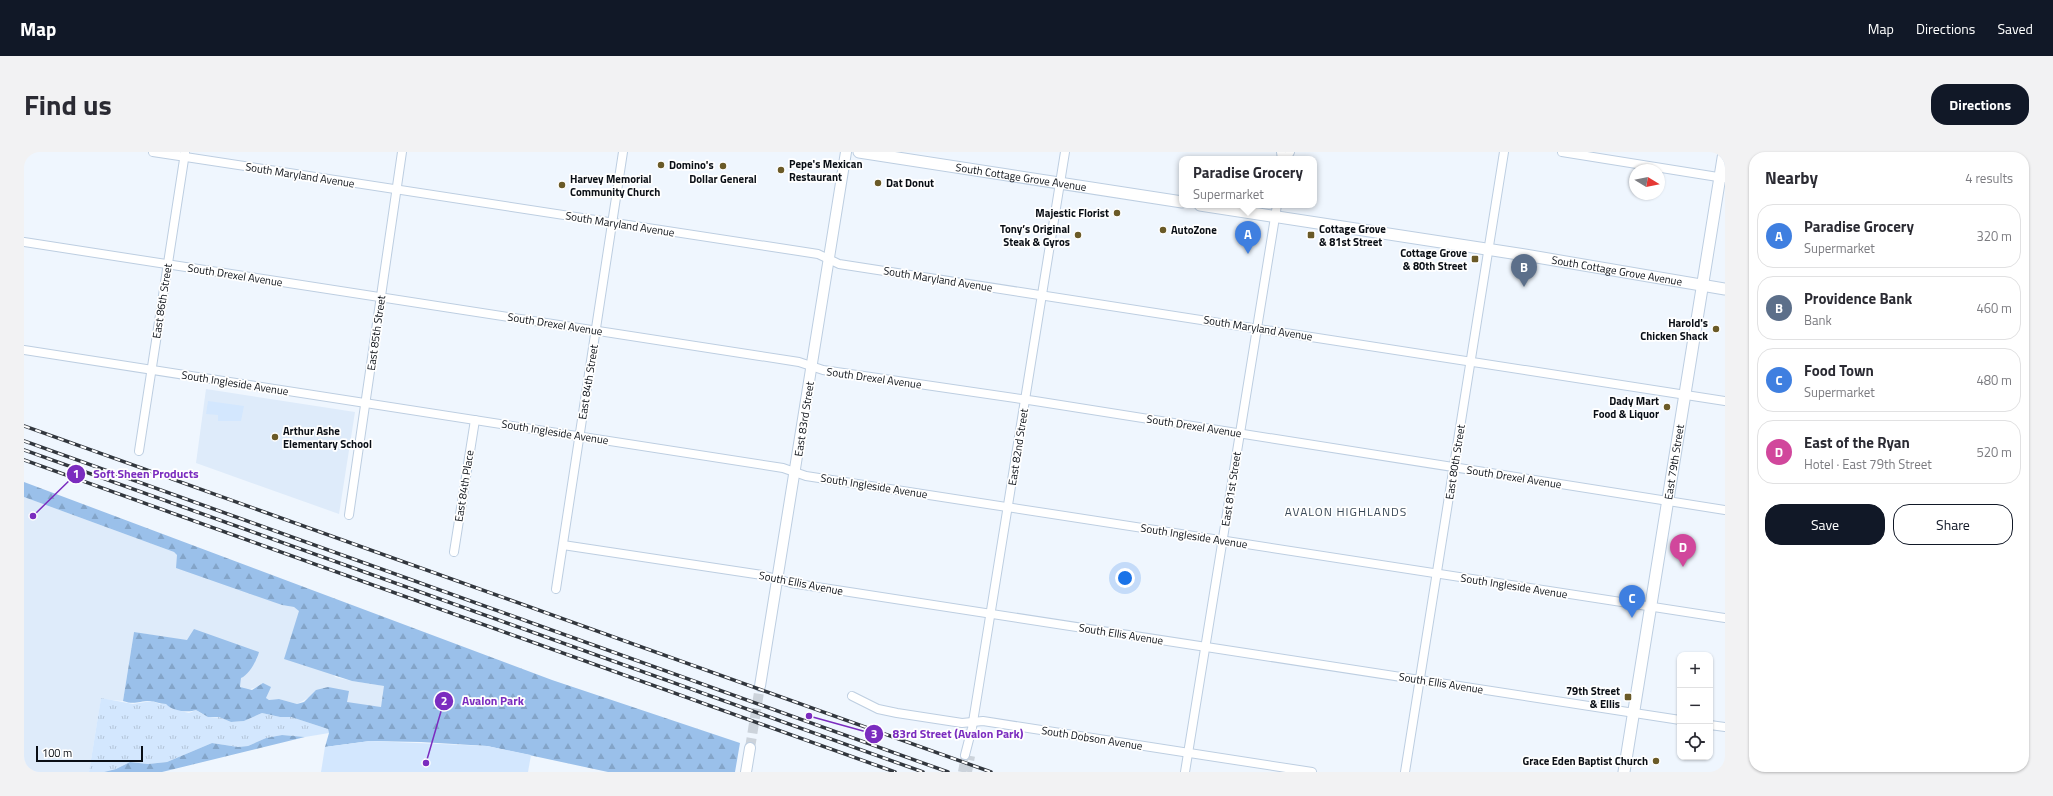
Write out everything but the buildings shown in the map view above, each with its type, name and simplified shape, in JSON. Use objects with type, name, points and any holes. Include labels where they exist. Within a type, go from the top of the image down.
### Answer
[{"type":"main road","name":"South Cottage Grove Avenue","points":[[860,152],[1179,202]]},
{"type":"main road","name":"East 79th Street","points":[[1624,772],[1723,177],[1724,152]]},
{"type":"main road","name":"South Cottage Grove Avenue","points":[[1219,208],[1489,250],[1725,289]]},
{"type":"street","name":"South Maryland Avenue","points":[[153,152],[185,154],[396,189],[818,254],[839,264],[1725,401]]},
{"type":"street","name":"East 85th Street","points":[[349,515],[402,152]]},
{"type":"street","name":"East 84th Street","points":[[556,589],[623,152]]},
{"type":"street","name":"East 83rd Street","points":[[760,686],[813,367],[846,152]]},
{"type":"street","name":"East 82nd Street","points":[[968,756],[1065,152]]},
{"type":"street","name":"East 80th Street","points":[[1405,772],[1504,152]]},
{"type":"street","points":[[1562,152],[1723,177]]},
{"type":"street","name":"East 86th Street","points":[[139,451],[185,154]]},
{"type":"street","name":"East 81st Street","points":[[1185,772],[1276,208]]},
{"type":"street","name":"South Drexel Avenue","points":[[24,242],[799,362],[823,370],[1026,400],[1725,510]]},
{"type":"street","name":"South Ingleside Avenue","points":[[24,350],[783,468],[806,476],[1725,618]]},
{"type":"street","name":"East 84th Place","points":[[454,552],[474,420]]},
{"type":"street","name":"South Ellis Avenue","points":[[563,545],[755,574],[791,583],[1677,720]]},
{"type":"street","name":"South Dobson Avenue","points":[[852,696],[878,709],[897,713],[962,723],[983,721],[1312,772]]},
{"type":"street","points":[[1713,725],[1725,727]]},
{"type":"street","points":[[746,772],[750,748]]},
{"type":"shaded area","name":"Arthur Ashe Elementary School","points":[[206,389],[355,412],[339,514],[196,463]]},
{"type":"shaded area","points":[[24,497],[174,552],[177,555],[178,560],[282,605],[294,607],[299,610],[335,677],[385,686],[381,707],[308,698],[297,704],[279,699],[269,700],[266,698],[270,687],[257,687],[247,690],[240,687],[241,678],[257,659],[258,652],[134,632],[123,701],[101,699],[89,772],[24,772]]},
{"type":"green space","points":[[208,401],[244,406],[241,421],[218,421],[218,415],[206,414]]},
{"type":"green space","points":[[24,482],[552,680],[740,743],[735,772],[608,772],[487,746],[370,741],[325,747],[329,733],[328,729],[291,717],[280,717],[262,713],[244,721],[231,722],[219,717],[208,717],[196,710],[180,711],[166,704],[161,704],[154,701],[134,703],[123,701],[134,632],[187,640],[194,629],[259,652],[252,667],[247,674],[241,678],[240,687],[252,690],[263,683],[271,687],[266,698],[269,700],[279,699],[297,704],[304,702],[316,690],[328,687],[349,691],[347,702],[381,707],[384,686],[352,681],[284,659],[299,611],[294,607],[282,605],[176,568],[177,555],[174,552],[24,497]]},
{"type":"green space","points":[[101,698],[133,704],[152,701],[160,704],[166,704],[173,709],[189,713],[196,710],[208,716],[219,717],[231,722],[244,721],[262,713],[280,717],[291,717],[328,729],[329,733],[305,737],[282,735],[266,738],[248,746],[238,747],[212,743],[167,762],[148,764],[130,762],[116,769],[104,772],[89,772]]},
{"type":"green space","points":[[282,735],[305,737],[162,772],[104,772],[116,769],[130,762],[148,764],[167,762],[212,743],[238,747],[248,746],[266,738]]},
{"type":"green space","points":[[370,741],[487,746],[531,755],[528,772],[321,772],[325,747]]},
{"type":"tunnel","points":[[750,748],[760,686]]},
{"type":"tunnel","points":[[962,772],[965,755]]},
{"type":"tunnel","points":[[968,772],[971,756]]},
{"type":"railway","points":[[24,426],[991,772]]},
{"type":"railway","points":[[24,441],[948,772]]},
{"type":"railway","points":[[24,450],[923,772]]},
{"type":"railway","points":[[24,460],[895,772]]},
{"type":"place","name":"Domino's","points":[[661,165]]},
{"type":"place","name":"Dollar General","points":[[723,166]]},
{"type":"place","name":"Pepe's Mexican Restaurant","points":[[781,170]]},
{"type":"place","name":"Dat Donut","points":[[878,183]]},
{"type":"place","name":"Harvey Memorial Community Church","points":[[562,185]]},
{"type":"place","name":"Majestic Florist","points":[[1117,213]]},
{"type":"place","name":"AutoZone","points":[[1163,230]]},
{"type":"place","name":"Tony’s Original Steak & Gyros","points":[[1078,235]]},
{"type":"place","name":"Cottage Grove & 81st Street","points":[[1311,235]]},
{"type":"place","name":"Paradise Grocery","points":[[1248,254]]},
{"type":"place","name":"Cottage Grove & 80th Street","points":[[1475,259]]},
{"type":"place","name":"Providence Bank","points":[[1524,287]]},
{"type":"place","name":"Harold's Chicken Shack","points":[[1716,329]]},
{"type":"place","name":"Dady Mart Food & Liquor","points":[[1667,407]]},
{"type":"place","name":"Arthur Ashe Elementary School","points":[[275,437]]},
{"type":"place","name":"Soft Sheen Products","points":[[33,516]]},
{"type":"place","name":"East of the Ryan","points":[[1683,567]]},
{"type":"place","name":"Food Town","points":[[1632,618]]},
{"type":"place","name":"79th Street & Ellis","points":[[1628,697]]},
{"type":"place","name":"83rd Street (Avalon Park)","points":[[809,716]]},
{"type":"place","name":"Grace Eden Baptist Church","points":[[1656,761]]},
{"type":"place","name":"Avalon Park","points":[[426,763]]},
{"type":"district","name":"AVALON HIGHLANDS","points":[[1346,512]]}]
